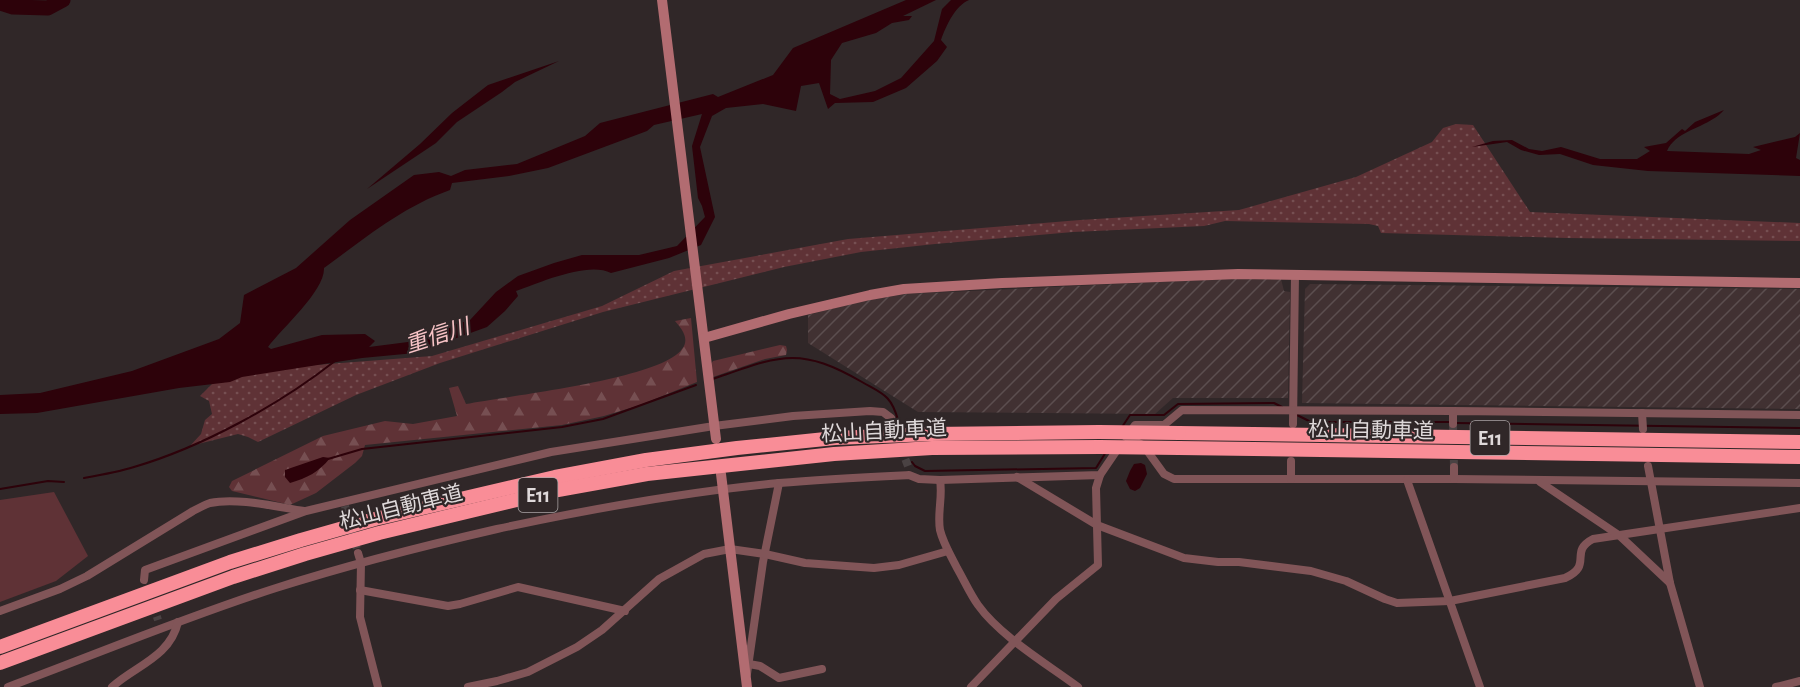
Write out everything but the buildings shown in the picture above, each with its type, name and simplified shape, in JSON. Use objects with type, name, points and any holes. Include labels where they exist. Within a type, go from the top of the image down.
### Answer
[{"type":"highway","name":"松山自動車道","points":[[0,647],[230,562],[375,519],[566,475],[657,458],[737,448],[835,438],[930,434],[1099,432],[1800,442]]},
{"type":"highway","name":"松山自動車道","points":[[0,663],[305,554],[402,527],[558,490],[647,474],[834,454],[932,448],[1100,447],[1800,457]]},
{"type":"street","points":[[662,0],[716,439]]},
{"type":"street","points":[[704,338],[789,314],[870,295],[904,289],[1002,283],[1203,275],[1295,274],[1800,283]]},
{"type":"street","points":[[1293,424],[1295,274]]},
{"type":"street","points":[[971,687],[1056,599],[1098,565],[1096,488],[1100,475],[1135,425],[1164,425],[1182,410],[1800,415]]},
{"type":"street","points":[[144,580],[146,570],[306,511],[550,452],[793,416],[870,411],[883,412],[891,418]]},
{"type":"street","points":[[1453,411],[1453,424]]},
{"type":"street","points":[[1642,413],[1642,429]]},
{"type":"street","points":[[1126,437],[1143,445],[1164,474],[1174,479],[1800,483]]},
{"type":"street","points":[[1291,461],[1291,479]]},
{"type":"street","points":[[1648,466],[1670,583],[1700,687]]},
{"type":"street","points":[[1454,467],[1454,479]]},
{"type":"street","points":[[8,687],[160,624],[178,622],[275,588],[441,542],[624,504],[723,489],[909,470],[919,478],[940,480],[1100,475]]},
{"type":"street","points":[[721,474],[746,684]]},
{"type":"street","points":[[1017,477],[1097,525],[1184,558],[1239,562],[1311,572],[1346,581],[1397,603],[1450,601],[1564,579],[1578,571],[1581,564],[1581,550],[1584,544],[1593,539],[1800,508]]},
{"type":"street","points":[[940,480],[942,492],[939,507],[940,531],[948,551],[978,605],[1016,642],[1078,687]]},
{"type":"street","points":[[1407,480],[1480,687]]},
{"type":"street","points":[[1539,481],[1620,536],[1670,583]]},
{"type":"street","points":[[746,684],[765,554],[779,483]]},
{"type":"street","points":[[0,611],[60,589],[87,576],[193,511],[209,504],[253,503],[306,511]]},
{"type":"street","points":[[468,687],[528,672],[578,647],[625,611],[659,579],[704,554],[730,549],[805,562],[874,568],[899,565],[948,551]]},
{"type":"street","points":[[358,553],[361,563],[360,617],[378,687]]},
{"type":"street","points":[[360,590],[448,606],[518,587],[625,611]]},
{"type":"street","points":[[112,687],[149,663],[176,634],[178,622]]},
{"type":"street","points":[[749,664],[760,666],[779,678],[822,669]]},
{"type":"street","points":[[1776,687],[1800,681]]},
{"type":"shaded area","points":[[1224,279],[1281,279],[1284,291],[1290,292],[1288,398],[1173,398],[1155,414],[918,412],[808,343],[808,315],[862,301],[907,294]]},
{"type":"shaded area","points":[[1310,284],[1800,289],[1800,409],[1302,403],[1305,289]]},
{"type":"green space","points":[[1456,124],[1473,125],[1530,212],[1800,223],[1800,241],[1381,233],[1378,226],[1369,224],[1225,221],[1204,226],[1073,232],[861,252],[784,267],[603,312],[440,363],[356,395],[258,442],[238,434],[190,446],[201,434],[205,420],[212,414],[209,401],[200,396],[224,372],[432,356],[602,306],[674,271],[848,239],[1239,210],[1356,177],[1432,142],[1443,128]]},
{"type":"green space","points":[[691,318],[697,382],[640,405],[562,425],[365,445],[362,456],[355,463],[316,493],[290,505],[232,491],[229,487],[232,481],[323,436],[385,421],[413,424],[457,416],[449,388],[458,386],[466,404],[582,385],[646,369],[669,360],[682,349],[685,338],[675,321]]},
{"type":"green space","points":[[780,345],[786,346],[786,355],[765,359],[713,377],[711,364],[713,361]]},
{"type":"green space","points":[[54,492],[88,556],[56,581],[0,602],[0,500]]},
{"type":"water","name":"重信川","points":[[906,0],[936,0],[903,16],[912,16],[909,20],[892,23],[876,33],[842,43],[831,60],[830,94],[840,99],[875,91],[901,78],[934,41],[942,9],[951,0],[969,0],[959,7],[948,23],[941,40],[947,47],[937,61],[906,88],[873,102],[835,103],[828,109],[819,83],[801,86],[796,111],[763,104],[726,108],[712,116],[700,147],[715,217],[701,245],[669,258],[611,273],[601,270],[577,271],[516,291],[518,296],[487,327],[415,353],[362,358],[242,377],[230,382],[179,388],[37,413],[0,414],[0,395],[40,393],[132,371],[219,339],[240,323],[244,295],[296,268],[350,220],[414,175],[439,172],[451,176],[465,170],[517,164],[585,136],[600,123],[713,94],[718,97],[773,75],[793,48]],"holes":[[[702,114],[692,146],[698,198],[705,217],[677,246],[639,255],[582,255],[554,263],[518,276],[496,292],[470,320],[425,334],[408,342],[369,347],[375,341],[365,334],[322,335],[271,349],[268,347],[318,287],[324,268],[369,235],[416,205],[450,190],[452,183],[509,176],[548,168],[647,131],[654,125]]]},
{"type":"water","points":[[559,61],[515,82],[457,122],[436,143],[367,189],[452,113],[488,85]]},
{"type":"water","points":[[1724,110],[1675,140],[1667,151],[1749,154],[1761,150],[1753,147],[1795,137],[1800,133],[1796,158],[1800,160],[1800,176],[1648,171],[1593,165],[1560,154],[1539,155],[1521,150],[1507,142],[1472,147],[1493,141],[1512,140],[1529,149],[1542,151],[1561,147],[1600,159],[1637,159],[1650,151],[1644,147],[1666,143],[1682,129],[1685,131],[1695,122]]},
{"type":"water","points":[[323,457],[330,458],[322,467],[307,477],[290,483],[285,477],[285,470]]},
{"type":"water","points":[[1134,464],[1145,465],[1147,474],[1140,488],[1135,491],[1130,489],[1126,481]]},
{"type":"waterway","points":[[0,3],[13,7],[48,8],[63,0]]},
{"type":"waterway","points":[[713,379],[772,360],[804,359],[840,370],[881,393],[889,400],[898,420]]},
{"type":"waterway","points":[[84,478],[116,472],[160,459],[213,436],[265,409],[335,361]]},
{"type":"waterway","points":[[328,459],[362,449],[562,427],[603,419],[696,385]]},
{"type":"waterway","points":[[1122,427],[1130,415],[1164,415],[1178,404],[1274,403],[1282,407]]},
{"type":"waterway","points":[[1295,414],[1311,422],[1450,422]]},
{"type":"waterway","points":[[1456,423],[1800,428]]},
{"type":"waterway","points":[[912,462],[925,471],[1096,468],[1106,452]]},
{"type":"waterway","points":[[0,489],[48,481],[64,482]]},
{"type":"tunnel","points":[[1453,424],[1454,467]]},
{"type":"tunnel","points":[[901,448],[908,466]]},
{"type":"tunnel","points":[[345,506],[358,553]]},
{"type":"tunnel","points":[[153,605],[158,620]]}]
